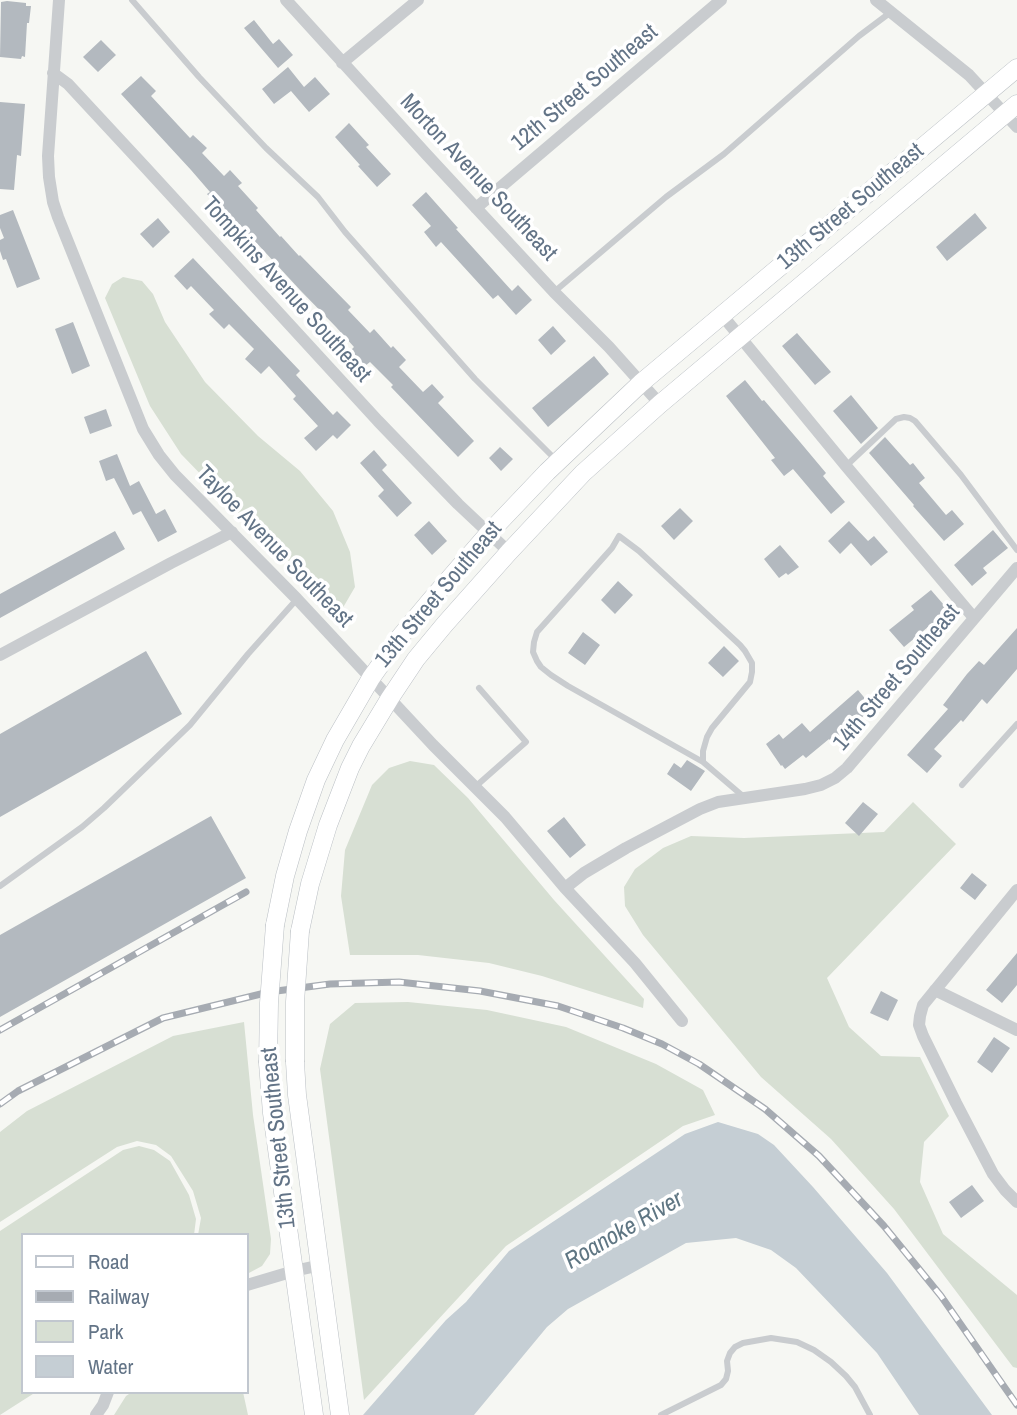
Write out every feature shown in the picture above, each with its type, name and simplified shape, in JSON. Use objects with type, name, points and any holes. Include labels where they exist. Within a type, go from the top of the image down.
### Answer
[{"type":"main road","name":"13th Street Southeast","points":[[313,1412],[272,1113],[268,1063],[269,1003],[275,925],[285,876],[316,780],[335,740],[371,678],[400,637],[489,533],[557,462],[642,383],[1017,68]]},
{"type":"main road","name":"13th Street Southeast","points":[[340,1415],[297,1095],[295,1002],[300,931],[310,884],[342,787],[361,746],[416,659],[509,552],[583,473],[739,337],[1013,115]]},
{"type":"street","name":"Tayloe Avenue Southeast","points":[[59,0],[47,156],[49,177],[58,217],[143,429],[175,475],[298,599],[505,817],[565,888],[635,963],[682,1021]]},
{"type":"street","name":"Morton Avenue Southeast","points":[[286,0],[660,404]]},
{"type":"street","points":[[342,62],[418,0]]},
{"type":"street","name":"12th Street Southeast","points":[[476,208],[721,0]]},
{"type":"street","points":[[876,0],[969,75],[1013,115]]},
{"type":"street","name":"Tompkins Avenue Southeast","points":[[53,73],[68,84],[120,139],[378,421],[458,504],[509,552]]},
{"type":"street","points":[[722,315],[975,618]]},
{"type":"street","points":[[0,654],[232,533]]},
{"type":"street","name":"14th Street Southeast","points":[[565,888],[584,873],[626,848],[700,809],[718,802],[805,789],[835,778],[847,768],[1017,568]]},
{"type":"street","points":[[1017,890],[923,1005],[919,1025],[993,1174],[1017,1202]]},
{"type":"street","points":[[935,989],[1017,1030]]},
{"type":"street","points":[[248,1285],[294,1270],[321,1265]]},
{"type":"street","points":[[96,1415],[107,1394]]},
{"type":"lane","points":[[132,0],[266,148],[318,197],[345,232],[475,379],[557,462]]},
{"type":"lane","points":[[554,292],[666,197],[724,154],[859,36],[891,12]]},
{"type":"lane","points":[[846,466],[896,419],[910,418],[952,464],[1017,550]]},
{"type":"lane","points":[[703,762],[707,737],[750,682],[751,663],[740,645],[639,551],[619,536],[612,548],[537,632],[533,652],[537,661],[559,680],[703,762],[746,798]]},
{"type":"lane","points":[[0,886],[104,808],[190,725],[248,654],[298,599]]},
{"type":"lane","points":[[475,787],[526,742],[479,688]]},
{"type":"lane","points":[[962,785],[1017,724]]},
{"type":"lane","points":[[661,1415],[720,1385],[726,1379],[730,1353],[736,1347],[743,1343],[771,1338],[797,1342],[831,1362],[855,1387],[870,1415]]},
{"type":"green space","points":[[123,277],[142,281],[153,294],[165,322],[205,382],[258,436],[300,471],[333,511],[350,552],[355,587],[341,611],[245,520],[181,454],[150,406],[105,298],[112,284]]},
{"type":"green space","points":[[410,761],[434,765],[468,798],[554,900],[644,999],[643,1008],[542,976],[489,963],[418,955],[350,955],[341,896],[345,850],[372,785],[389,768]]},
{"type":"green space","points":[[913,802],[956,844],[827,978],[849,1027],[881,1056],[920,1057],[949,1116],[924,1142],[920,1182],[943,1234],[1017,1295],[1017,1368],[1013,1367],[894,1209],[831,1139],[761,1077],[643,935],[625,906],[624,887],[635,869],[663,848],[691,836],[744,838],[884,832]]},
{"type":"green space","points":[[408,1002],[487,1010],[566,1027],[656,1064],[703,1090],[715,1115],[683,1126],[506,1246],[364,1400],[320,1069],[330,1024],[355,1003]]},
{"type":"green space","points":[[244,1022],[253,1115],[271,1239],[270,1254],[262,1266],[248,1273],[248,1233],[198,1233],[201,1218],[193,1191],[171,1156],[156,1145],[137,1141],[117,1147],[0,1222],[0,1132],[27,1111],[173,1036]]},
{"type":"green space","points":[[139,1146],[154,1150],[170,1161],[189,1195],[196,1219],[194,1233],[21,1233],[21,1394],[33,1394],[0,1415],[0,1231],[123,1150]]},
{"type":"green space","points":[[243,1394],[248,1415],[114,1415],[126,1396]]},
{"type":"water","name":"Roanoke River","points":[[718,1122],[758,1134],[774,1145],[887,1273],[992,1415],[919,1415],[877,1353],[796,1268],[771,1250],[736,1238],[686,1243],[568,1309],[547,1327],[474,1415],[363,1415],[509,1251],[685,1134]]},
{"type":"building","points":[[1,2],[31,6],[25,57],[22,56],[21,59],[0,57]]},
{"type":"building","points":[[254,20],[273,44],[279,39],[293,55],[278,68],[244,28]]},
{"type":"building","points":[[101,40],[116,55],[98,72],[83,57]]},
{"type":"building","points":[[288,67],[304,87],[315,77],[330,94],[309,112],[291,91],[274,104],[262,89]]},
{"type":"building","points":[[141,76],[156,91],[151,96],[190,138],[193,135],[207,148],[202,153],[224,176],[230,170],[242,183],[238,186],[258,208],[256,210],[351,307],[348,310],[370,333],[374,329],[406,360],[399,367],[423,392],[432,384],[444,397],[438,403],[474,441],[458,457],[370,362],[365,366],[351,350],[354,347],[240,225],[236,228],[207,194],[210,192],[121,94]]},
{"type":"building","points":[[0,102],[25,104],[21,156],[17,155],[14,190],[0,189]]},
{"type":"building","points":[[349,123],[369,145],[366,147],[391,174],[377,187],[335,137]]},
{"type":"building","points":[[426,192],[512,291],[518,285],[532,300],[516,315],[498,295],[493,299],[441,242],[436,247],[424,232],[431,226],[412,205]]},
{"type":"building","points":[[13,210],[40,279],[17,288],[6,259],[3,260],[0,251],[0,240],[4,238],[0,228],[0,215]]},
{"type":"building","points":[[975,213],[987,228],[947,261],[936,247]]},
{"type":"building","points":[[158,218],[170,232],[153,248],[140,234]]},
{"type":"building","points":[[193,258],[300,371],[296,375],[333,415],[337,411],[351,425],[337,439],[333,435],[316,451],[304,438],[318,426],[293,399],[296,396],[269,366],[261,374],[245,359],[254,349],[229,324],[224,329],[209,314],[214,310],[191,286],[187,290],[174,276]]},
{"type":"building","points":[[73,322],[90,366],[72,374],[55,329]]},
{"type":"building","points":[[553,326],[566,341],[551,355],[538,340]]},
{"type":"building","points":[[797,333],[831,372],[815,385],[782,346]]},
{"type":"building","points":[[594,356],[609,374],[548,427],[532,408]]},
{"type":"building","points":[[745,380],[826,473],[823,476],[845,502],[831,514],[793,469],[784,476],[771,460],[775,458],[726,396]]},
{"type":"building","points":[[851,395],[878,428],[861,444],[833,411]]},
{"type":"building","points":[[106,409],[112,426],[90,434],[84,417]]},
{"type":"building","points":[[885,437],[925,478],[919,483],[946,515],[952,510],[964,524],[944,541],[869,453]]},
{"type":"building","points":[[500,447],[513,459],[501,471],[489,458]]},
{"type":"building","points":[[374,450],[387,465],[382,470],[412,503],[397,517],[378,496],[384,490],[360,463]]},
{"type":"building","points":[[117,454],[130,486],[139,481],[156,514],[165,509],[177,532],[158,542],[141,511],[133,515],[114,478],[106,481],[99,461]]},
{"type":"building","points":[[680,508],[693,521],[674,540],[661,526]]},
{"type":"building","points":[[429,521],[447,541],[432,555],[414,535]]},
{"type":"building","points":[[849,521],[868,541],[874,536],[888,552],[871,566],[851,543],[840,554],[828,541]]},
{"type":"building","points":[[993,530],[1008,548],[983,568],[987,573],[972,586],[954,565]]},
{"type":"building","points":[[115,531],[125,549],[0,618],[0,594]]},
{"type":"building","points":[[780,545],[799,567],[779,578],[764,559]]},
{"type":"building","points":[[618,581],[633,595],[615,614],[601,600]]},
{"type":"building","points":[[931,590],[950,612],[904,647],[889,630],[914,610],[911,606]]},
{"type":"building","points":[[1017,628],[1017,669],[987,704],[982,699],[963,722],[961,720],[934,749],[942,756],[927,773],[907,755],[948,709],[943,705],[967,674],[979,661],[984,665]]},
{"type":"building","points":[[583,632],[600,645],[585,665],[568,653]]},
{"type":"building","points":[[724,646],[739,661],[723,677],[708,663]]},
{"type":"building","points":[[146,651],[182,714],[0,817],[0,734]]},
{"type":"building","points":[[858,690],[873,708],[835,740],[833,737],[829,739],[806,758],[803,755],[785,769],[781,766],[766,744],[779,734],[783,739],[802,723],[810,732]]},
{"type":"building","points":[[687,760],[705,771],[691,791],[667,774],[674,763],[681,768]]},
{"type":"building","points":[[863,802],[878,814],[859,836],[845,823]]},
{"type":"building","points":[[211,816],[246,878],[0,1017],[0,935]]},
{"type":"building","points":[[564,817],[586,845],[570,858],[547,831]]},
{"type":"building","points":[[972,873],[987,885],[975,900],[960,888]]},
{"type":"building","points":[[1017,953],[1017,985],[1002,1003],[986,990]]},
{"type":"building","points":[[881,991],[898,1000],[888,1021],[870,1013]]},
{"type":"building","points":[[994,1037],[1010,1048],[992,1073],[977,1062]]},
{"type":"building","points":[[972,1185],[984,1201],[961,1218],[949,1202]]},
{"type":"railway","points":[[0,1030],[246,892]]},
{"type":"railway","points":[[0,1104],[18,1091],[163,1018],[269,992],[330,984],[399,982],[480,991],[558,1006],[662,1044],[699,1064],[765,1109],[819,1156],[884,1226],[941,1296],[1017,1405]]}]
